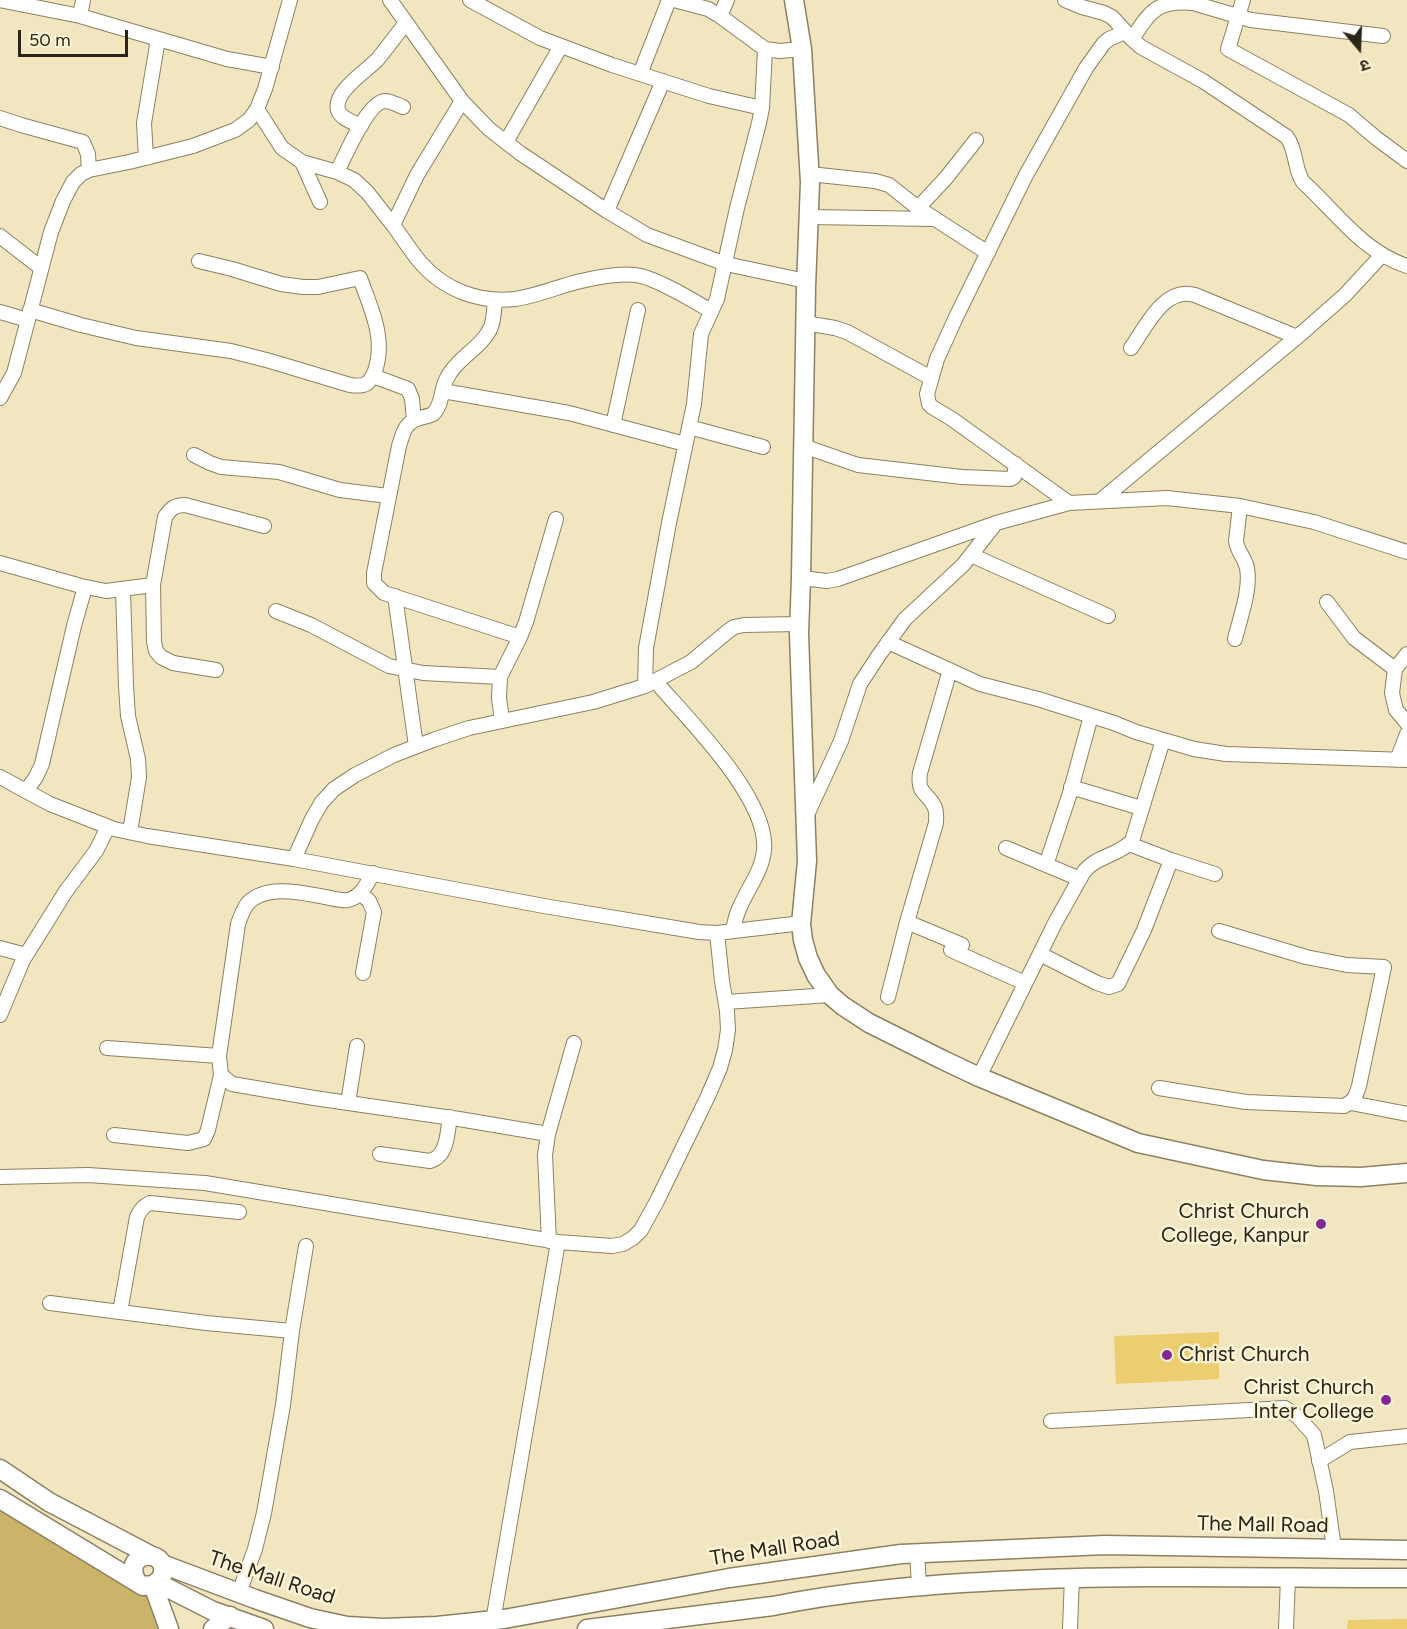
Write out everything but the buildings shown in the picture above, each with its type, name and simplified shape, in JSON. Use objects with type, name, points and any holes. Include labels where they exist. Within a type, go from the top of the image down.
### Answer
[{"type":"main road","points":[[794,0],[802,49],[810,174],[799,624],[807,861],[802,922],[803,940],[816,975],[830,994],[868,1023],[979,1077],[1138,1143],[1263,1170],[1317,1176],[1360,1177],[1407,1173]]},
{"type":"main road","name":"The Mall Road","points":[[0,1469],[49,1502],[156,1560],[310,1618],[347,1626],[383,1628],[492,1625],[729,1578],[880,1556],[917,1553],[1105,1545],[1407,1550]]},
{"type":"main road","points":[[0,1499],[149,1583],[213,1611],[264,1629]]},
{"type":"main road","points":[[149,1583],[163,1574],[156,1560],[140,1558],[136,1561],[133,1571],[149,1583],[169,1629]]},
{"type":"main road","points":[[587,1629],[762,1608],[796,1601],[919,1585],[1072,1577],[1407,1578]]},
{"type":"main road","points":[[213,1629],[230,1616]]},
{"type":"street","points":[[0,0],[80,16],[227,59],[272,67]]},
{"type":"street","points":[[80,16],[84,0]]},
{"type":"street","points":[[0,398],[14,372],[51,232],[73,182],[89,170],[193,146],[235,130],[249,120],[257,110],[272,67],[290,0]]},
{"type":"street","points":[[390,0],[462,101],[489,129],[607,211],[647,235],[726,264],[806,281]]},
{"type":"street","points":[[470,0],[540,38],[561,46],[709,96],[762,108]]},
{"type":"street","points":[[640,74],[669,0]]},
{"type":"street","points":[[674,0],[700,7],[720,16],[765,49],[780,51],[802,49]]},
{"type":"street","points":[[720,16],[727,0]]},
{"type":"street","points":[[1065,0],[1112,17],[1141,47],[1203,81],[1287,137],[1292,143],[1299,176],[1303,182],[1360,239],[1382,255],[1407,266]]},
{"type":"street","points":[[1243,0],[1228,49],[1349,116],[1407,160]]},
{"type":"street","points":[[1069,503],[932,407],[927,394],[937,360],[953,324],[1026,176],[1086,68],[1109,39],[1129,36],[1155,9],[1174,3],[1193,3],[1251,20],[1383,36]]},
{"type":"street","points":[[361,126],[341,115],[338,111],[339,102],[348,86],[377,59],[406,23]]},
{"type":"street","points":[[146,158],[144,123],[158,39]]},
{"type":"street","points":[[506,142],[561,46]]},
{"type":"street","points":[[733,931],[738,909],[761,865],[764,849],[761,823],[744,788],[731,769],[651,684],[646,648],[696,389],[701,334],[717,299],[762,108],[765,49]]},
{"type":"street","points":[[607,211],[663,81]]},
{"type":"street","points":[[337,172],[372,109],[386,101],[403,107]]},
{"type":"street","points":[[393,225],[417,175],[462,101]]},
{"type":"street","points":[[257,110],[282,148],[302,162],[337,172],[362,186],[421,263],[456,290],[476,297],[495,300],[517,299],[599,276],[633,275],[656,282],[711,311]]},
{"type":"street","points":[[0,118],[83,142],[88,153],[89,170]]},
{"type":"street","points":[[918,208],[946,178],[976,140]]},
{"type":"street","points":[[302,162],[320,202]]},
{"type":"street","points":[[810,174],[882,182],[889,185],[918,208],[988,254]]},
{"type":"street","points":[[809,217],[934,219]]},
{"type":"street","points":[[0,236],[40,268]]},
{"type":"street","points":[[1100,501],[1297,337],[1345,295],[1382,255]]},
{"type":"street","points":[[0,312],[29,315],[136,338],[231,351],[350,385],[359,386],[371,380],[380,349],[378,329],[360,278],[303,288],[199,261]]},
{"type":"street","points":[[1131,348],[1154,315],[1169,299],[1183,293],[1195,295],[1297,337]]},
{"type":"street","points":[[495,300],[494,319],[490,329],[484,338],[452,368],[444,382],[443,391],[434,412],[414,420],[404,429],[388,496],[374,573],[375,583],[384,593],[520,637]]},
{"type":"street","points":[[613,425],[638,310]]},
{"type":"street","points":[[805,322],[847,332],[931,378]]},
{"type":"street","points":[[373,376],[408,389],[412,399],[414,420]]},
{"type":"street","points":[[443,391],[569,413],[685,444]]},
{"type":"street","points":[[689,427],[763,447]]},
{"type":"street","points":[[803,446],[858,465],[962,477],[1010,479],[1014,477],[1016,464]]},
{"type":"street","points":[[194,455],[220,467],[279,472],[340,490],[388,496]]},
{"type":"street","points":[[801,578],[827,581],[838,579],[996,522],[1069,503],[1167,498],[1240,506],[1314,522],[1407,552]]},
{"type":"street","points":[[216,670],[173,663],[161,657],[156,651],[153,585],[165,517],[170,509],[178,505],[185,505],[264,526]]},
{"type":"street","points":[[1235,639],[1247,585],[1246,563],[1236,541],[1240,506]]},
{"type":"street","points":[[502,720],[499,698],[500,677],[520,637],[556,519]]},
{"type":"street","points":[[806,819],[841,741],[860,684],[905,618],[963,565],[996,522]]},
{"type":"street","points":[[971,555],[1107,616]]},
{"type":"street","points":[[0,563],[106,591],[153,585]]},
{"type":"street","points":[[26,791],[42,764],[85,587]]},
{"type":"street","points":[[123,590],[128,716],[138,759],[139,777],[130,832]]},
{"type":"street","points":[[395,596],[416,746]]},
{"type":"street","points":[[1327,602],[1354,638],[1403,662],[1392,693],[1396,710],[1407,723]]},
{"type":"street","points":[[276,611],[311,625],[389,666],[423,673],[500,677]]},
{"type":"street","points":[[294,859],[312,819],[322,802],[334,789],[355,775],[394,755],[469,728],[593,702],[651,684],[691,662],[734,627],[799,624]]},
{"type":"street","points":[[888,642],[980,684],[1038,699],[1194,749],[1226,754],[1402,760],[1407,734]]},
{"type":"street","points":[[888,997],[936,823],[935,808],[919,785],[920,773],[950,670]]},
{"type":"street","points":[[1046,865],[1091,716]]},
{"type":"street","points":[[979,1077],[1080,879],[1094,862],[1129,844],[1134,837],[1162,740]]},
{"type":"street","points":[[0,777],[50,804],[130,832],[699,932],[717,933],[802,922]]},
{"type":"street","points":[[1071,787],[1141,808]]},
{"type":"street","points":[[0,1015],[26,955],[66,891],[96,851],[108,826]]},
{"type":"street","points":[[1129,844],[1215,874]]},
{"type":"street","points":[[1006,848],[1080,879]]},
{"type":"street","points":[[1040,954],[1097,983],[1109,987],[1118,984],[1144,930],[1171,860]]},
{"type":"street","points":[[114,1135],[188,1143],[204,1139],[221,1075],[219,1056],[238,924],[249,902],[261,895],[274,892],[302,893],[349,900],[364,889],[373,873]]},
{"type":"street","points":[[360,892],[369,901],[374,912],[363,973]]},
{"type":"street","points":[[907,922],[1025,983]]},
{"type":"street","points":[[1159,1088],[1246,1102],[1344,1106],[1351,1103],[1355,1097],[1384,967],[1347,965],[1306,957],[1219,931]]},
{"type":"street","points":[[0,1177],[88,1175],[205,1183],[553,1242],[612,1246],[622,1244],[641,1230],[720,1068],[728,1030],[717,933]]},
{"type":"street","points":[[0,948],[26,955]]},
{"type":"street","points":[[726,1002],[830,994]]},
{"type":"street","points":[[492,1625],[553,1242],[544,1170],[548,1134],[574,1043]]},
{"type":"street","points":[[348,1103],[357,1046]]},
{"type":"street","points":[[107,1048],[219,1056]]},
{"type":"street","points":[[221,1075],[232,1084],[548,1134]]},
{"type":"street","points":[[1351,1103],[1407,1114]]},
{"type":"street","points":[[380,1154],[430,1161],[436,1159],[444,1149],[450,1117]]},
{"type":"street","points":[[120,1312],[137,1217],[145,1205],[150,1203],[239,1212]]},
{"type":"street","points":[[239,1593],[255,1549],[264,1513],[283,1406],[306,1246]]},
{"type":"street","points":[[50,1303],[206,1323],[292,1331]]},
{"type":"street","points":[[1051,1421],[1285,1408],[1298,1417],[1314,1435],[1326,1491],[1334,1548]]},
{"type":"street","points":[[1319,1461],[1350,1442],[1407,1436]]},
{"type":"street","points":[[917,1553],[919,1585]]},
{"type":"street","points":[[1070,1629],[1072,1577]]},
{"type":"street","points":[[1286,1629],[1288,1578]]},
{"type":"shaded area","points":[[0,1492],[146,1588],[163,1629],[0,1629]]},
{"type":"place","name":"Christ Church College, Kanpur","points":[[1321,1224]]},
{"type":"place","name":"Christ Church","points":[[1167,1355]]},
{"type":"place","name":"Christ Church Inter College","points":[[1386,1400]]}]
